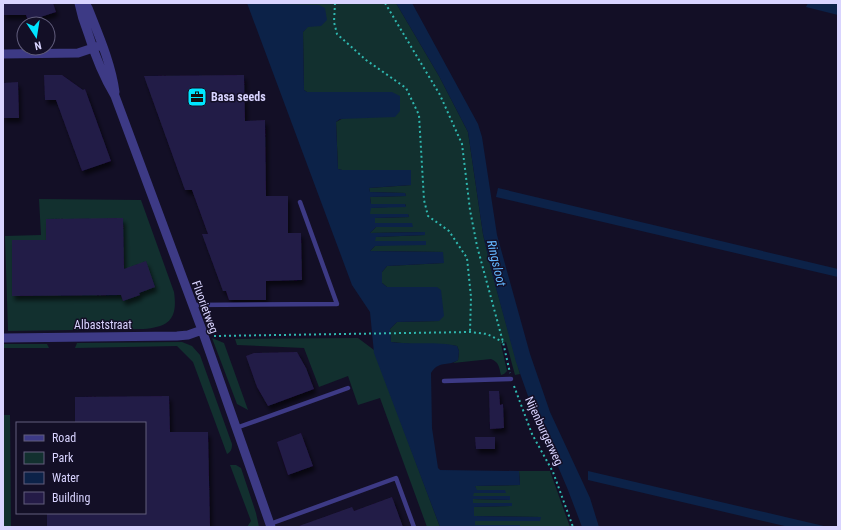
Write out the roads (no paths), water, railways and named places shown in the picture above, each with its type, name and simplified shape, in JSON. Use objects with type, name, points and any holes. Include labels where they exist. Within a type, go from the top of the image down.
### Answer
[{"type":"street","name":"Fluorietweg","points":[[79,3],[80,11],[104,78],[115,96],[203,333],[270,526]]},
{"type":"street","name":"Fluorietweg","points":[[85,3],[113,77],[115,96]]},
{"type":"street","points":[[3,54],[78,53],[102,45]]},
{"type":"street","name":"Albaststraat","points":[[3,338],[177,336],[203,333]]},
{"type":"lane","points":[[192,305],[337,304],[300,202]]},
{"type":"lane","points":[[444,381],[511,379]]},
{"type":"lane","points":[[236,428],[348,388]]},
{"type":"lane","points":[[270,526],[396,478],[414,527]]},
{"type":"water","points":[[247,3],[319,5],[325,8],[327,20],[321,26],[308,27],[303,32],[304,90],[307,92],[392,92],[400,96],[400,111],[395,117],[340,119],[336,122],[338,169],[411,170],[411,185],[369,188],[370,192],[405,193],[406,196],[370,197],[371,204],[405,204],[406,207],[371,208],[370,214],[408,214],[409,217],[375,218],[375,223],[412,223],[413,227],[376,227],[370,233],[425,232],[425,235],[376,237],[375,241],[426,241],[426,245],[375,246],[370,251],[443,252],[444,263],[387,266],[382,272],[382,283],[387,287],[437,287],[441,290],[444,316],[439,321],[397,322],[390,329],[391,342],[457,346],[459,351],[458,360],[437,366],[431,373],[432,428],[438,468],[440,470],[519,471],[520,485],[475,486],[477,490],[505,490],[506,493],[474,493],[473,496],[510,496],[510,500],[473,499],[473,503],[512,503],[512,506],[474,507],[474,516],[541,517],[540,521],[475,521],[475,525],[520,525],[520,527],[440,527],[374,353],[370,312],[352,285]]},
{"type":"water","name":"Ringsloot","points":[[396,3],[412,3],[478,124],[482,137],[497,235],[530,354],[550,412],[590,498],[599,527],[582,527],[528,396],[516,362],[483,234],[468,132],[439,76]]},
{"type":"water","points":[[808,3],[838,4],[838,15],[806,7]]},
{"type":"water","points":[[498,188],[838,269],[838,277],[496,197]]},
{"type":"water","points":[[588,471],[828,527],[789,527],[588,480]]},
{"type":"place","name":"Basa seeds","points":[[197,97]]}]
